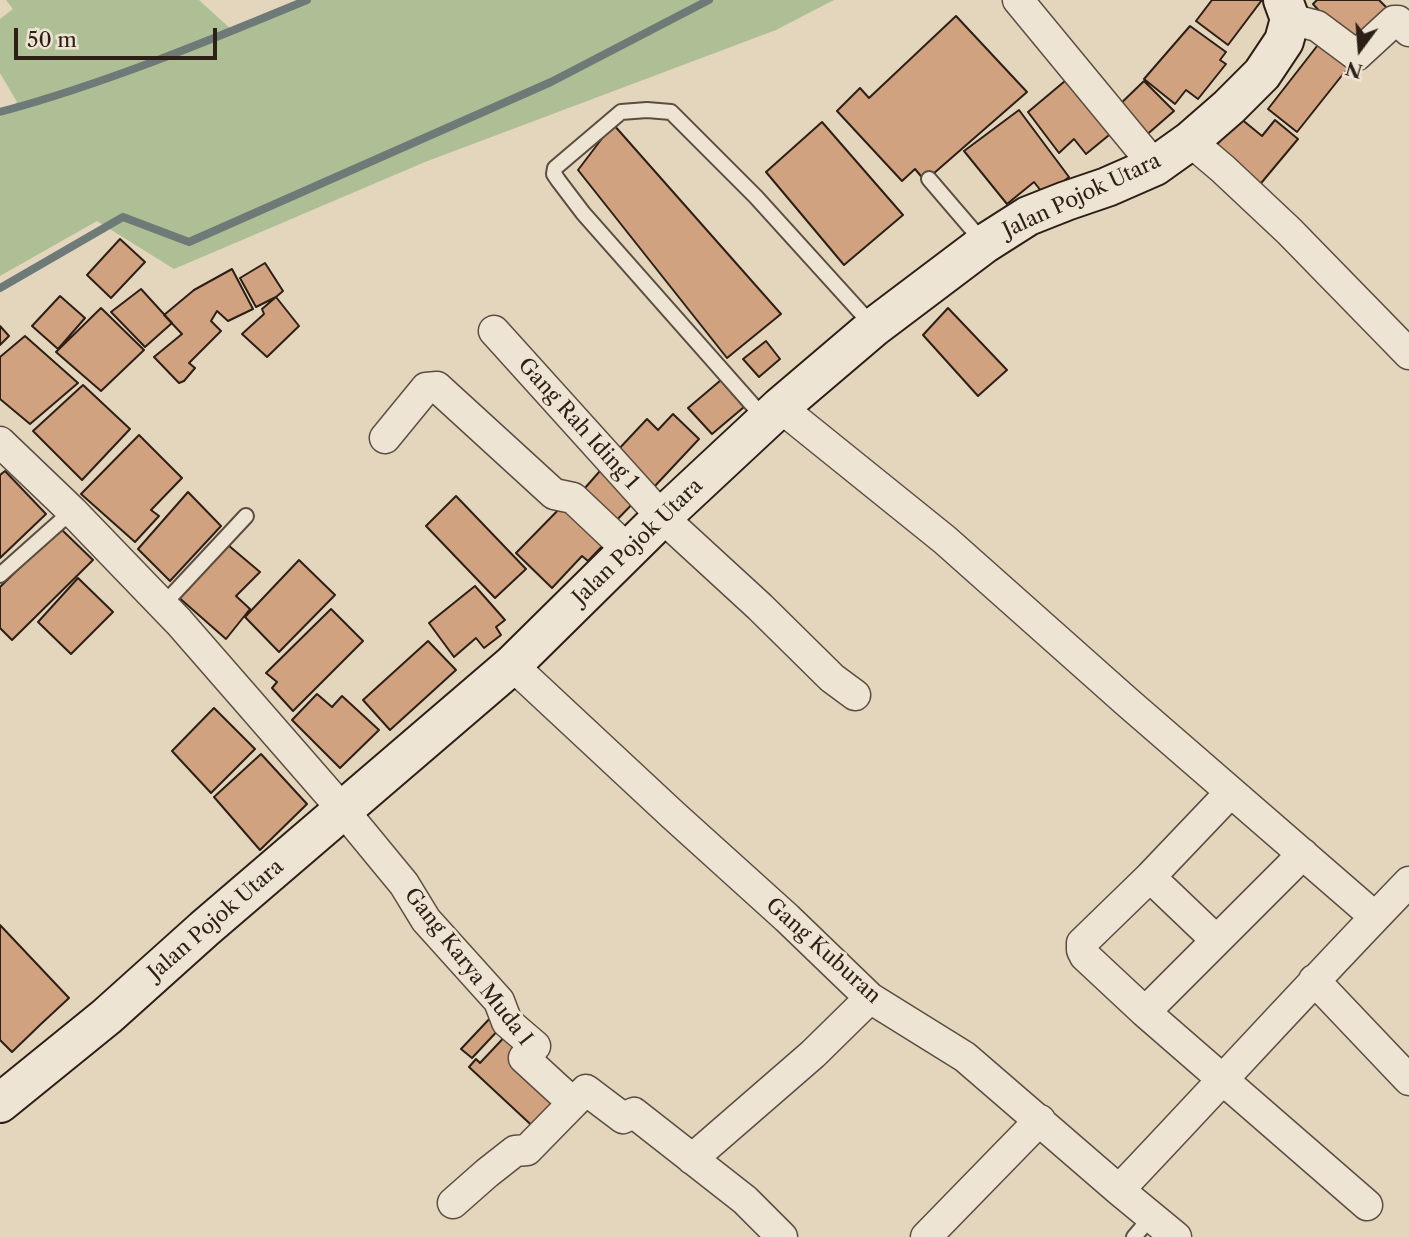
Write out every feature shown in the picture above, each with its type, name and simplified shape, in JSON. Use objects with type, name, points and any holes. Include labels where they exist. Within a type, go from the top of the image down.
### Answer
[{"type":"main road","name":"Jalan Pojok Utara","points":[[0,1102],[106,1017],[204,929],[512,665],[662,517],[773,414],[874,327],[984,244],[1028,216],[1155,166],[1190,141],[1262,75],[1284,41],[1286,9]]},
{"type":"street","points":[[1018,0],[1155,166]]},
{"type":"street","points":[[1286,9],[1317,26],[1356,55],[1394,21],[1398,21],[1409,31]]},
{"type":"street","points":[[1190,141],[1289,231],[1409,354]]},
{"type":"street","name":"Gang Rah Iding 1","points":[[494,331],[662,517],[832,678],[855,695]]},
{"type":"street","points":[[385,438],[426,388],[437,387],[554,494],[573,498],[628,550]]},
{"type":"street","points":[[773,414],[945,540],[1230,793],[1375,917]]},
{"type":"street","points":[[5,456],[72,511],[162,606],[343,810]]},
{"type":"street","name":"Gang Kuburan","points":[[512,665],[870,998],[965,1057],[1119,1190],[1143,1227],[1176,1237]]},
{"type":"street","points":[[1230,793],[1082,943],[1082,950],[1085,956],[1145,1012],[1367,1205]]},
{"type":"street","name":"Gang Karya Muda I","points":[[343,810],[404,884],[426,920],[499,1000],[507,1022],[535,1046],[524,1058],[573,1103]]},
{"type":"street","points":[[1145,1012],[1303,854]]},
{"type":"street","points":[[1150,877],[1216,940]]},
{"type":"street","points":[[1119,1190],[1409,882]]},
{"type":"street","points":[[1314,980],[1409,1080]]},
{"type":"street","points":[[692,1159],[813,1054],[870,998]]},
{"type":"street","points":[[453,1203],[515,1151],[527,1150],[586,1090],[623,1118],[634,1112],[745,1200],[782,1237]]},
{"type":"street","points":[[926,1237],[1040,1120]]},
{"type":"lane","points":[[773,414],[583,213],[554,174],[555,168],[621,112],[671,112],[756,197],[874,327]]},
{"type":"lane","points":[[929,179],[984,244]]},
{"type":"lane","points":[[0,575],[72,511]]},
{"type":"lane","points":[[162,606],[246,516]]},
{"type":"green space","points":[[6,0],[199,0],[233,31],[307,0],[834,0],[776,30],[425,162],[174,269],[97,221],[0,276],[0,117],[17,102],[0,73],[0,19],[13,9]]},
{"type":"building","points":[[1212,0],[1262,0],[1228,45],[1196,21]]},
{"type":"building","points":[[1317,0],[1379,0],[1387,8],[1348,44],[1313,4]]},
{"type":"building","points":[[956,16],[1027,92],[925,181],[915,169],[902,181],[837,111],[860,88],[869,98]]},
{"type":"building","points":[[1190,26],[1226,52],[1220,60],[1226,64],[1198,99],[1186,90],[1175,104],[1144,79]]},
{"type":"building","points":[[1321,41],[1351,64],[1297,132],[1268,109]]},
{"type":"building","points":[[1065,81],[1114,131],[1086,154],[1074,139],[1059,153],[1028,112]]},
{"type":"building","points":[[1144,81],[1174,111],[1143,138],[1115,109]]},
{"type":"building","points":[[1019,110],[1069,177],[1045,196],[1034,182],[1007,204],[964,151]]},
{"type":"building","points":[[1240,118],[1262,136],[1275,120],[1298,139],[1257,188],[1213,149]]},
{"type":"building","points":[[822,122],[903,215],[844,265],[766,172]]},
{"type":"building","points":[[613,124],[781,314],[727,358],[578,170]]},
{"type":"building","points":[[120,239],[145,262],[111,298],[87,275]]},
{"type":"building","points":[[265,263],[283,291],[256,307],[240,278]]},
{"type":"building","points":[[232,269],[253,309],[228,321],[217,311],[211,321],[221,331],[189,363],[195,368],[179,383],[154,357],[182,334],[164,315],[194,290]]},
{"type":"building","points":[[141,289],[172,323],[145,347],[111,312]]},
{"type":"building","points":[[60,296],[85,318],[58,349],[32,326]]},
{"type":"building","points":[[276,297],[299,326],[267,357],[242,334],[264,314],[262,309]]},
{"type":"building","points":[[101,308],[144,350],[101,391],[56,352]]},
{"type":"building","points":[[948,308],[1007,370],[978,396],[923,335]]},
{"type":"building","points":[[0,326],[9,336],[0,345]]},
{"type":"building","points":[[25,336],[78,383],[30,424],[0,399],[0,357]]},
{"type":"building","points":[[766,341],[780,359],[759,377],[743,359]]},
{"type":"building","points":[[721,380],[744,407],[712,434],[688,408]]},
{"type":"building","points":[[83,385],[130,429],[82,480],[33,431]]},
{"type":"building","points":[[673,414],[699,439],[654,487],[616,452],[647,419],[658,430]]},
{"type":"building","points":[[139,435],[182,478],[151,510],[159,516],[135,542],[81,494]]},
{"type":"building","points":[[607,463],[641,495],[611,526],[577,497]]},
{"type":"building","points":[[5,471],[46,514],[0,558],[0,475]]},
{"type":"building","points":[[188,492],[221,526],[170,581],[138,549]]},
{"type":"building","points":[[456,496],[526,569],[495,598],[426,526]]},
{"type":"building","points":[[569,499],[610,538],[588,561],[582,556],[552,588],[516,553]]},
{"type":"building","points":[[60,528],[93,560],[12,640],[0,628],[0,587]]},
{"type":"building","points":[[228,545],[260,572],[236,596],[250,609],[226,639],[176,595]]},
{"type":"building","points":[[299,560],[335,595],[279,652],[245,617]]},
{"type":"building","points":[[78,578],[113,612],[71,654],[38,622]]},
{"type":"building","points":[[475,586],[505,620],[496,627],[501,635],[484,648],[476,638],[454,657],[429,623]]},
{"type":"building","points":[[331,609],[363,641],[293,711],[272,688],[277,682],[266,673]]},
{"type":"building","points":[[428,641],[456,670],[390,730],[363,700]]},
{"type":"building","points":[[317,694],[332,707],[342,696],[379,730],[340,768],[292,720]]},
{"type":"building","points":[[214,708],[255,749],[211,793],[172,751]]},
{"type":"building","points":[[261,754],[307,804],[260,850],[214,797]]},
{"type":"building","points":[[0,925],[69,998],[12,1052],[0,1040]]},
{"type":"building","points":[[493,1015],[503,1025],[472,1058],[461,1049]]},
{"type":"building","points":[[511,1030],[569,1104],[541,1134],[469,1067],[476,1059],[480,1063]]},
{"type":"waterway","points":[[0,112],[117,75],[307,0]]},
{"type":"waterway","points":[[0,288],[123,217],[189,242],[551,82],[709,0]]}]
